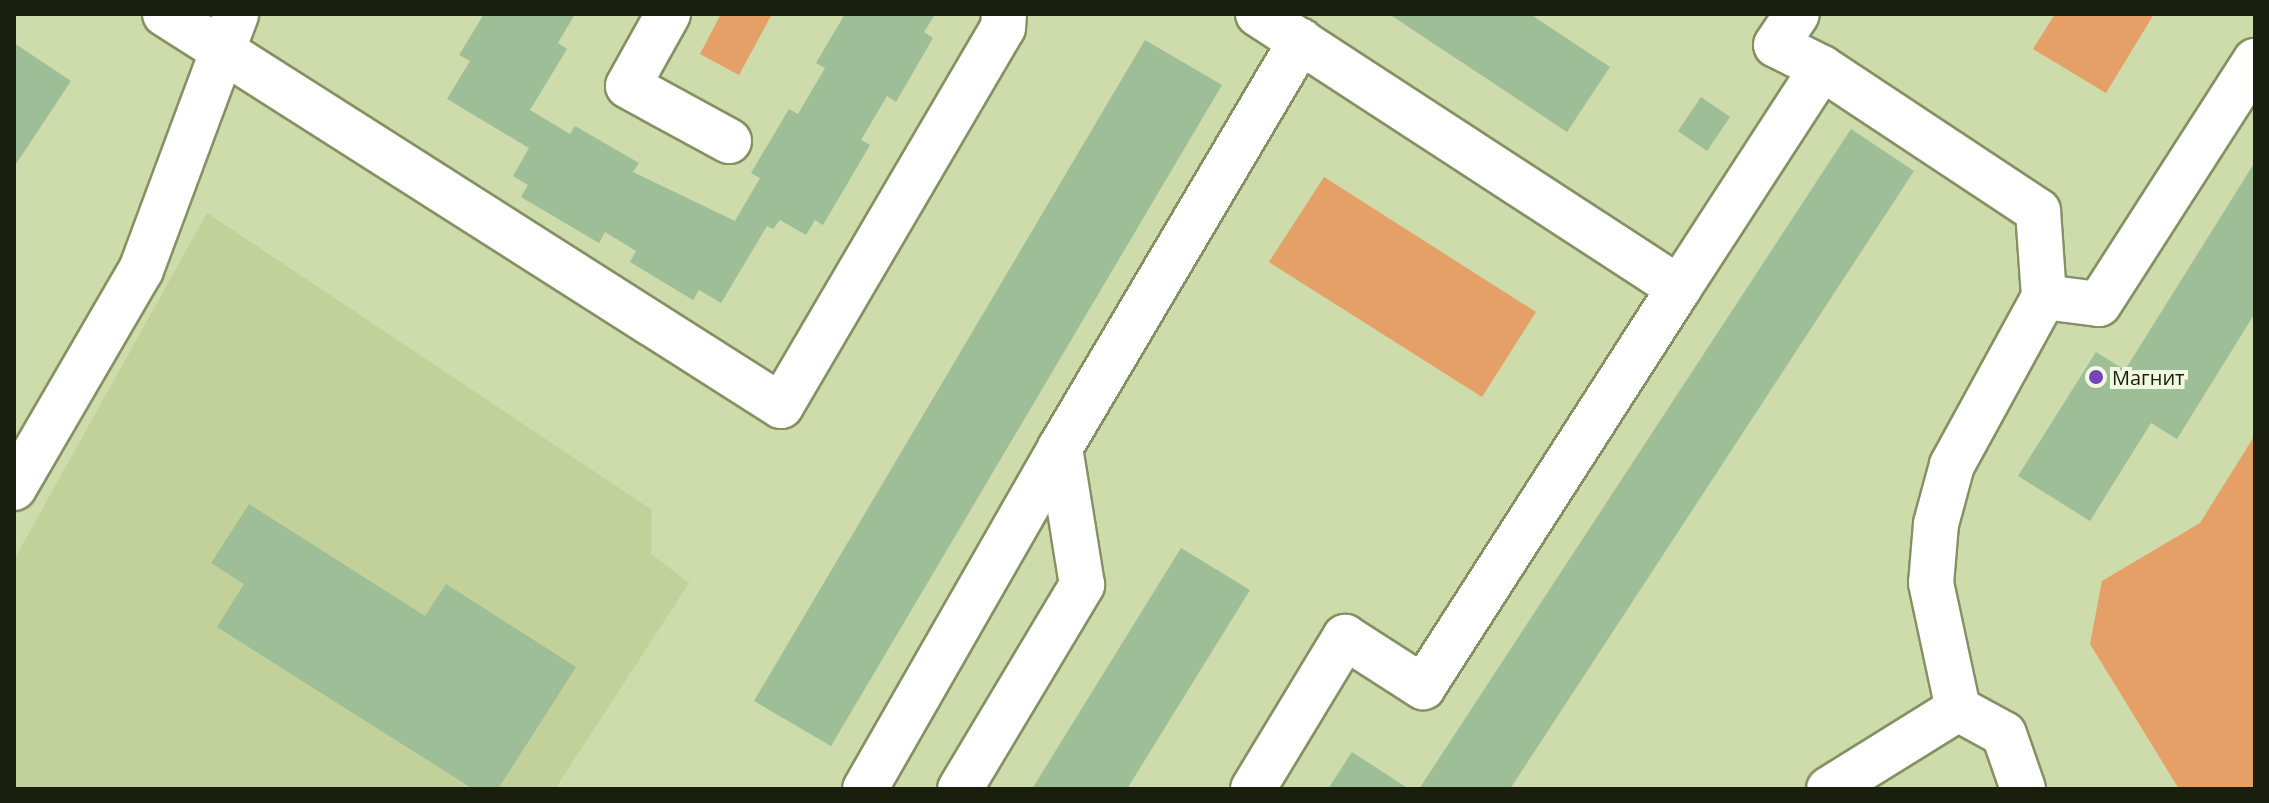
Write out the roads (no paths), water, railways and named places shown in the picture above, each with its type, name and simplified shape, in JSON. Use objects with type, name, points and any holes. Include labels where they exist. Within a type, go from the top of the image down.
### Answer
[{"type":"street","points":[[165,14],[228,32],[781,406],[1003,28],[1004,14]]},
{"type":"street","points":[[668,14],[628,86],[729,141]]},
{"type":"street","points":[[1258,14],[1679,288]]},
{"type":"street","points":[[1797,14],[1776,45],[1822,68],[2038,211],[2044,297],[1952,465],[1936,524],[1931,583],[1958,709],[2004,734],[2023,789]]},
{"type":"street","points":[[14,488],[141,270],[228,32]]},
{"type":"street","points":[[865,789],[1060,448],[1301,41]]},
{"type":"street","points":[[2044,297],[2099,304],[2255,61]]},
{"type":"street","points":[[1253,789],[1345,637],[1423,687],[1822,68]]},
{"type":"street","points":[[960,789],[1082,585],[1060,448]]},
{"type":"street","points":[[1829,789],[1958,709]]},
{"type":"place","name":"Магнит","points":[[2096,377]]}]
